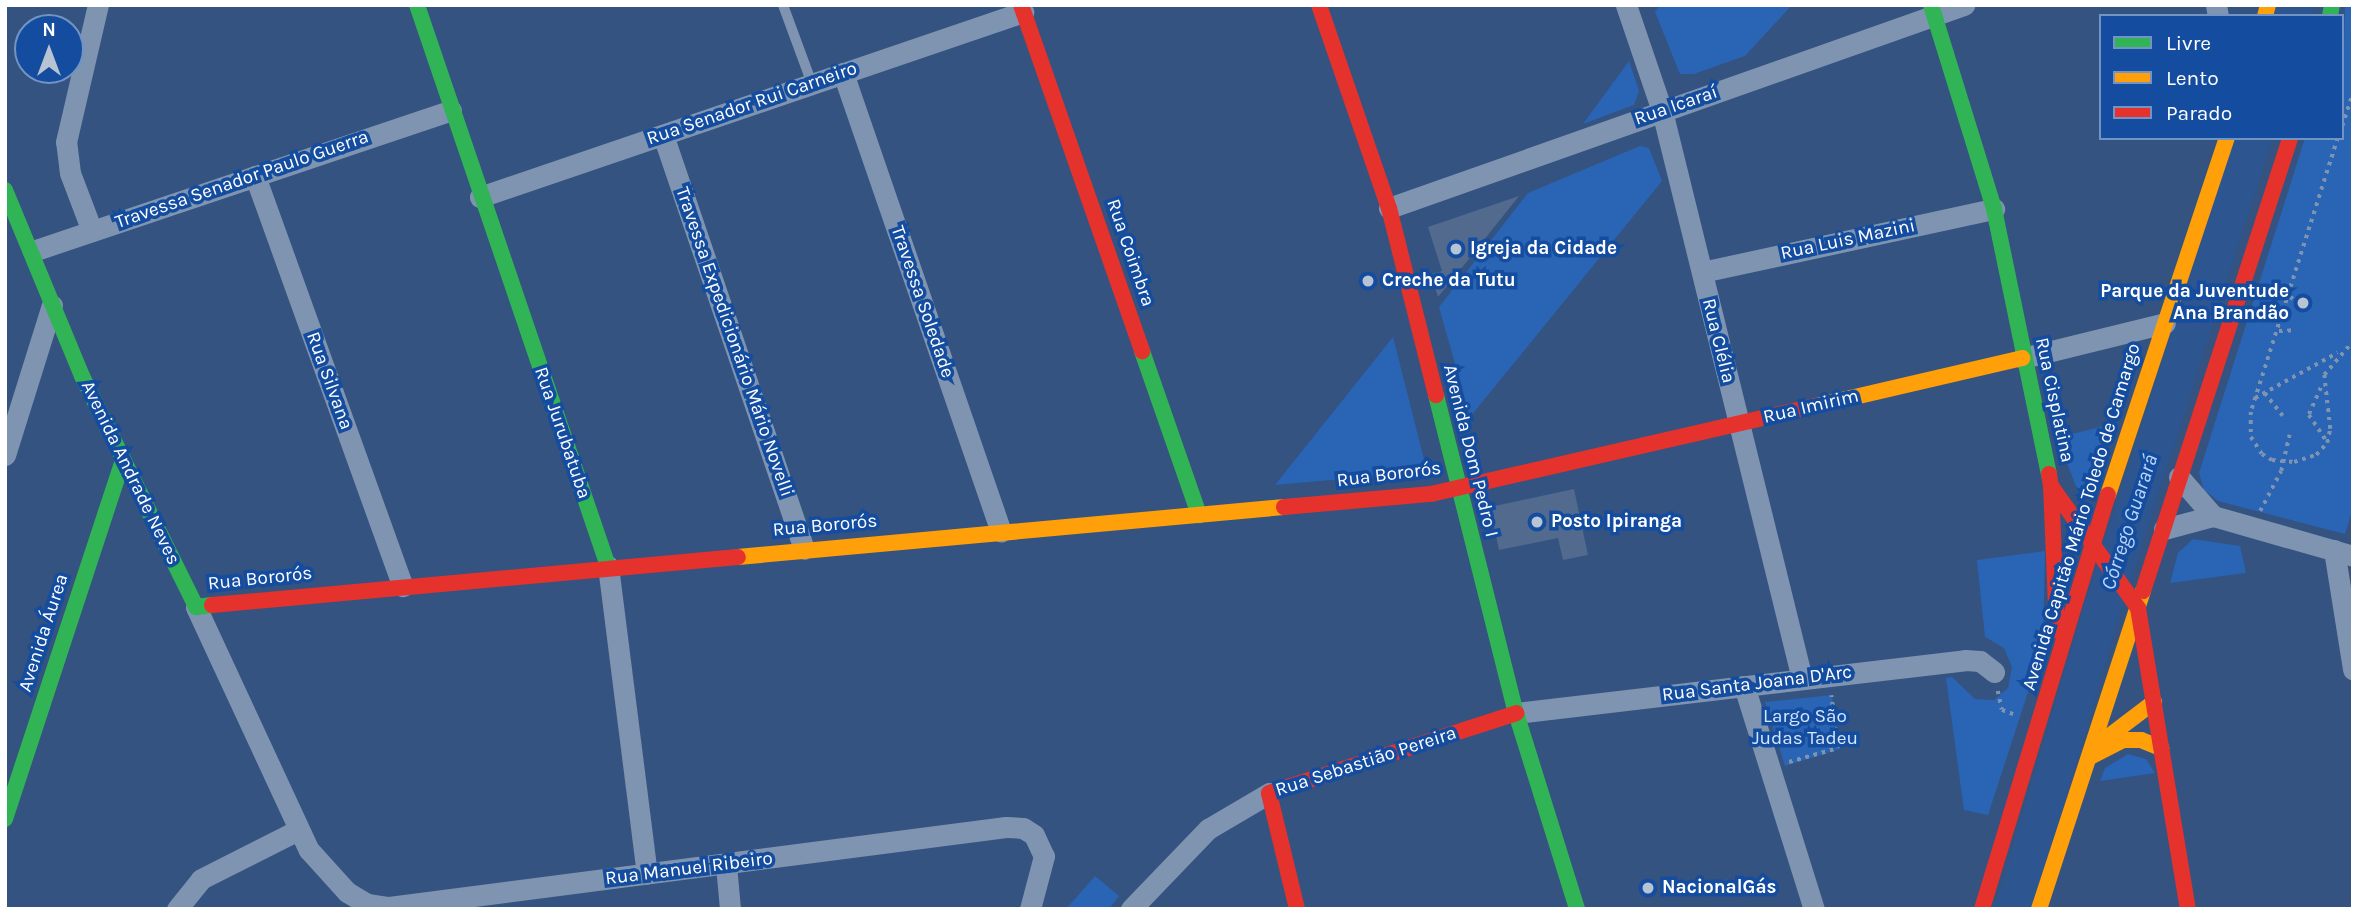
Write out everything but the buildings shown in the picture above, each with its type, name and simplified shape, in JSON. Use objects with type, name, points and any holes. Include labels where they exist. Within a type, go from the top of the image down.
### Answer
[{"type":"street","points":[[92,230],[70,173],[66,142],[98,5]]},
{"type":"street","name":"Rua Jurubatuba","points":[[417,5],[480,197],[608,566],[648,874]]},
{"type":"street","name":"Avenida Dom Pedro I","points":[[1319,5],[1389,208],[1457,488],[1516,713],[1577,909]]},
{"type":"street","name":"Rua Clélia","points":[[1626,5],[1662,111],[1802,679]]},
{"type":"street","name":"Rua Icaraí","points":[[1389,208],[1662,111],[1933,10],[1964,5]]},
{"type":"street","name":"Rua Senador Rui Carneiro","points":[[480,197],[1022,9]]},
{"type":"street","name":"Rua Coimbra","points":[[1022,9],[1199,515]]},
{"type":"street","name":"Rua Cisplatina","points":[[1933,10],[1994,209],[2051,486],[2138,608],[2188,909]]},
{"type":"street","name":"Travessa Soledade","points":[[843,73],[1002,532]]},
{"type":"street","name":"Travessa Senador Paulo Guerra","points":[[33,251],[451,110]]},
{"type":"street","name":"Travessa Expedicionário Mário Novelli","points":[[663,135],[804,549]]},
{"type":"street","name":"Avenida Capitão Mário Toledo de Camargo","points":[[1982,909],[2058,665],[2092,543],[2226,140]]},
{"type":"street","points":[[2039,909],[2290,140]]},
{"type":"street","name":"Rua Silvana","points":[[255,176],[403,586]]},
{"type":"street","name":"Avenida Andrade Neves","points":[[5,190],[33,251],[52,305],[123,460],[197,607],[298,830]]},
{"type":"street","name":"Rua Luis Mazini","points":[[1702,272],[1994,209]]},
{"type":"street","points":[[5,454],[52,305]]},
{"type":"street","name":"Rua Imirim","points":[[1457,488],[2165,323]]},
{"type":"street","name":"Avenida Áurea","points":[[5,819],[123,460]]},
{"type":"street","points":[[2179,477],[2213,516]]},
{"type":"street","points":[[2051,486],[2058,665]]},
{"type":"street","name":"Rua Bororós","points":[[197,607],[608,566],[1199,515],[1457,488]]},
{"type":"street","points":[[2164,529],[2213,516],[2343,553],[2353,669]]},
{"type":"street","name":"Rua Santa Joana D'Arc","points":[[1516,713],[1965,660],[1980,661],[1994,672]]},
{"type":"street","points":[[1744,686],[1814,909]]},
{"type":"street","points":[[2091,753],[2154,702]]},
{"type":"street","name":"Rua Sebastião Pereira","points":[[1131,909],[1208,829],[1269,793],[1516,713]]},
{"type":"street","points":[[2091,753],[2123,740],[2141,740],[2161,748]]},
{"type":"street","points":[[1269,793],[1297,909]]},
{"type":"street","name":"Rua Manuel Ribeiro","points":[[298,830],[309,850],[347,892],[367,904],[389,907],[1023,828],[1034,835],[1044,856],[1030,909]]},
{"type":"street","points":[[177,909],[209,874],[298,830]]},
{"type":"street","points":[[726,865],[730,909]]},
{"type":"lane","points":[[783,5],[812,84]]},
{"type":"path","points":[[2344,120],[2353,93]]},
{"type":"path","points":[[2322,386],[2330,417],[2327,443],[2316,455],[2284,462],[2272,460],[2255,445],[2250,427],[2254,399],[2290,298],[2337,140]]},
{"type":"path","points":[[2290,298],[2304,305]]},
{"type":"path","points":[[2279,331],[2296,330]]},
{"type":"path","points":[[2254,399],[2339,352],[2353,341]]},
{"type":"path","points":[[2327,443],[2309,415],[2339,352]]},
{"type":"path","points":[[2265,393],[2283,416]]},
{"type":"path","points":[[2251,527],[2284,462],[2289,435]]},
{"type":"path","points":[[1994,672],[2002,710],[2040,723]]},
{"type":"path","points":[[1770,768],[1838,748],[1828,676]]},
{"type":"green space","points":[[1660,5],[1792,5],[1745,56],[1694,74],[1680,74],[1655,12]]},
{"type":"green space","name":"Parque da Juventude Ana Brandão","points":[[2345,5],[2353,5],[2353,508],[2345,534],[2218,501],[2204,490],[2199,473],[2304,140],[2344,140]]},
{"type":"green space","points":[[1629,61],[1639,91],[1634,105],[1583,124]]},
{"type":"green space","points":[[1640,146],[1649,148],[1662,181],[1470,417],[1439,307],[1528,193]]},
{"type":"green space","points":[[1393,337],[1425,463],[1420,472],[1275,485]]},
{"type":"green space","points":[[2111,424],[2083,504],[2057,438]]},
{"type":"green space","points":[[2193,539],[2240,546],[2246,573],[2170,583],[2178,553]]},
{"type":"green space","points":[[2045,551],[2043,646],[1988,815],[1964,810],[1946,678],[1952,677],[1975,699],[1994,700],[2008,688],[2012,667],[2004,648],[1985,637],[1977,560]]},
{"type":"green space","name":"Largo São Judas Tadeu","points":[[1832,695],[1840,749],[1785,766],[1765,702]]},
{"type":"green space","points":[[2128,754],[2146,759],[2155,773],[2100,781],[2105,768]]},
{"type":"green space","points":[[1095,876],[1119,896],[1109,909],[1066,909]]},
{"type":"waterway","name":"Córrego Guarará","points":[[2293,14],[2295,5]]},
{"type":"waterway","name":"Córrego Guarará","points":[[2013,909],[2102,608],[2252,140]]},
{"type":"traffic: fast","points":[[417,5],[608,566]]},
{"type":"traffic: fast","points":[[1931,5],[1994,209],[2049,474]]},
{"type":"traffic: fast","points":[[2330,14],[2332,5]]},
{"type":"traffic: fast","points":[[5,190],[82,376],[196,607],[212,605]]},
{"type":"traffic: fast","points":[[1142,351],[1199,515]]},
{"type":"traffic: fast","points":[[1436,395],[1516,713],[1577,909]]},
{"type":"traffic: fast","points":[[5,819],[123,460]]},
{"type":"traffic: slow","points":[[2266,14],[2268,5]]},
{"type":"traffic: slow","points":[[2108,495],[2226,140]]},
{"type":"traffic: slow","points":[[1816,406],[2023,358]]},
{"type":"traffic: slow","points":[[738,557],[1284,507]]},
{"type":"traffic: slow","points":[[2039,909],[2143,591]]},
{"type":"traffic: slow","points":[[2100,743],[2154,702]]},
{"type":"traffic: slow","points":[[2090,757],[2123,740],[2141,740],[2161,748]]},
{"type":"traffic: jam","points":[[1021,5],[1142,351]]},
{"type":"traffic: jam","points":[[1319,5],[1389,208],[1436,395]]},
{"type":"traffic: jam","points":[[2143,591],[2289,140]]},
{"type":"traffic: jam","points":[[1284,507],[1431,494],[1816,406]]},
{"type":"traffic: jam","points":[[2049,474],[2051,486],[2138,608],[2188,909]]},
{"type":"traffic: jam","points":[[2051,486],[2057,631]]},
{"type":"traffic: jam","points":[[1982,909],[2108,495]]},
{"type":"traffic: jam","points":[[212,605],[738,557]]},
{"type":"traffic: jam","points":[[1297,909],[1269,793],[1516,713]]},
{"type":"place","name":"Igreja da Cidade","points":[[1456,249]]},
{"type":"place","name":"Creche da Tutu","points":[[1368,281]]},
{"type":"place","name":"Parque da Juventude Ana Brandão","points":[[2303,303]]},
{"type":"place","name":"Posto Ipiranga","points":[[1537,522]]},
{"type":"place","name":"NacionalGás","points":[[1648,888]]}]
